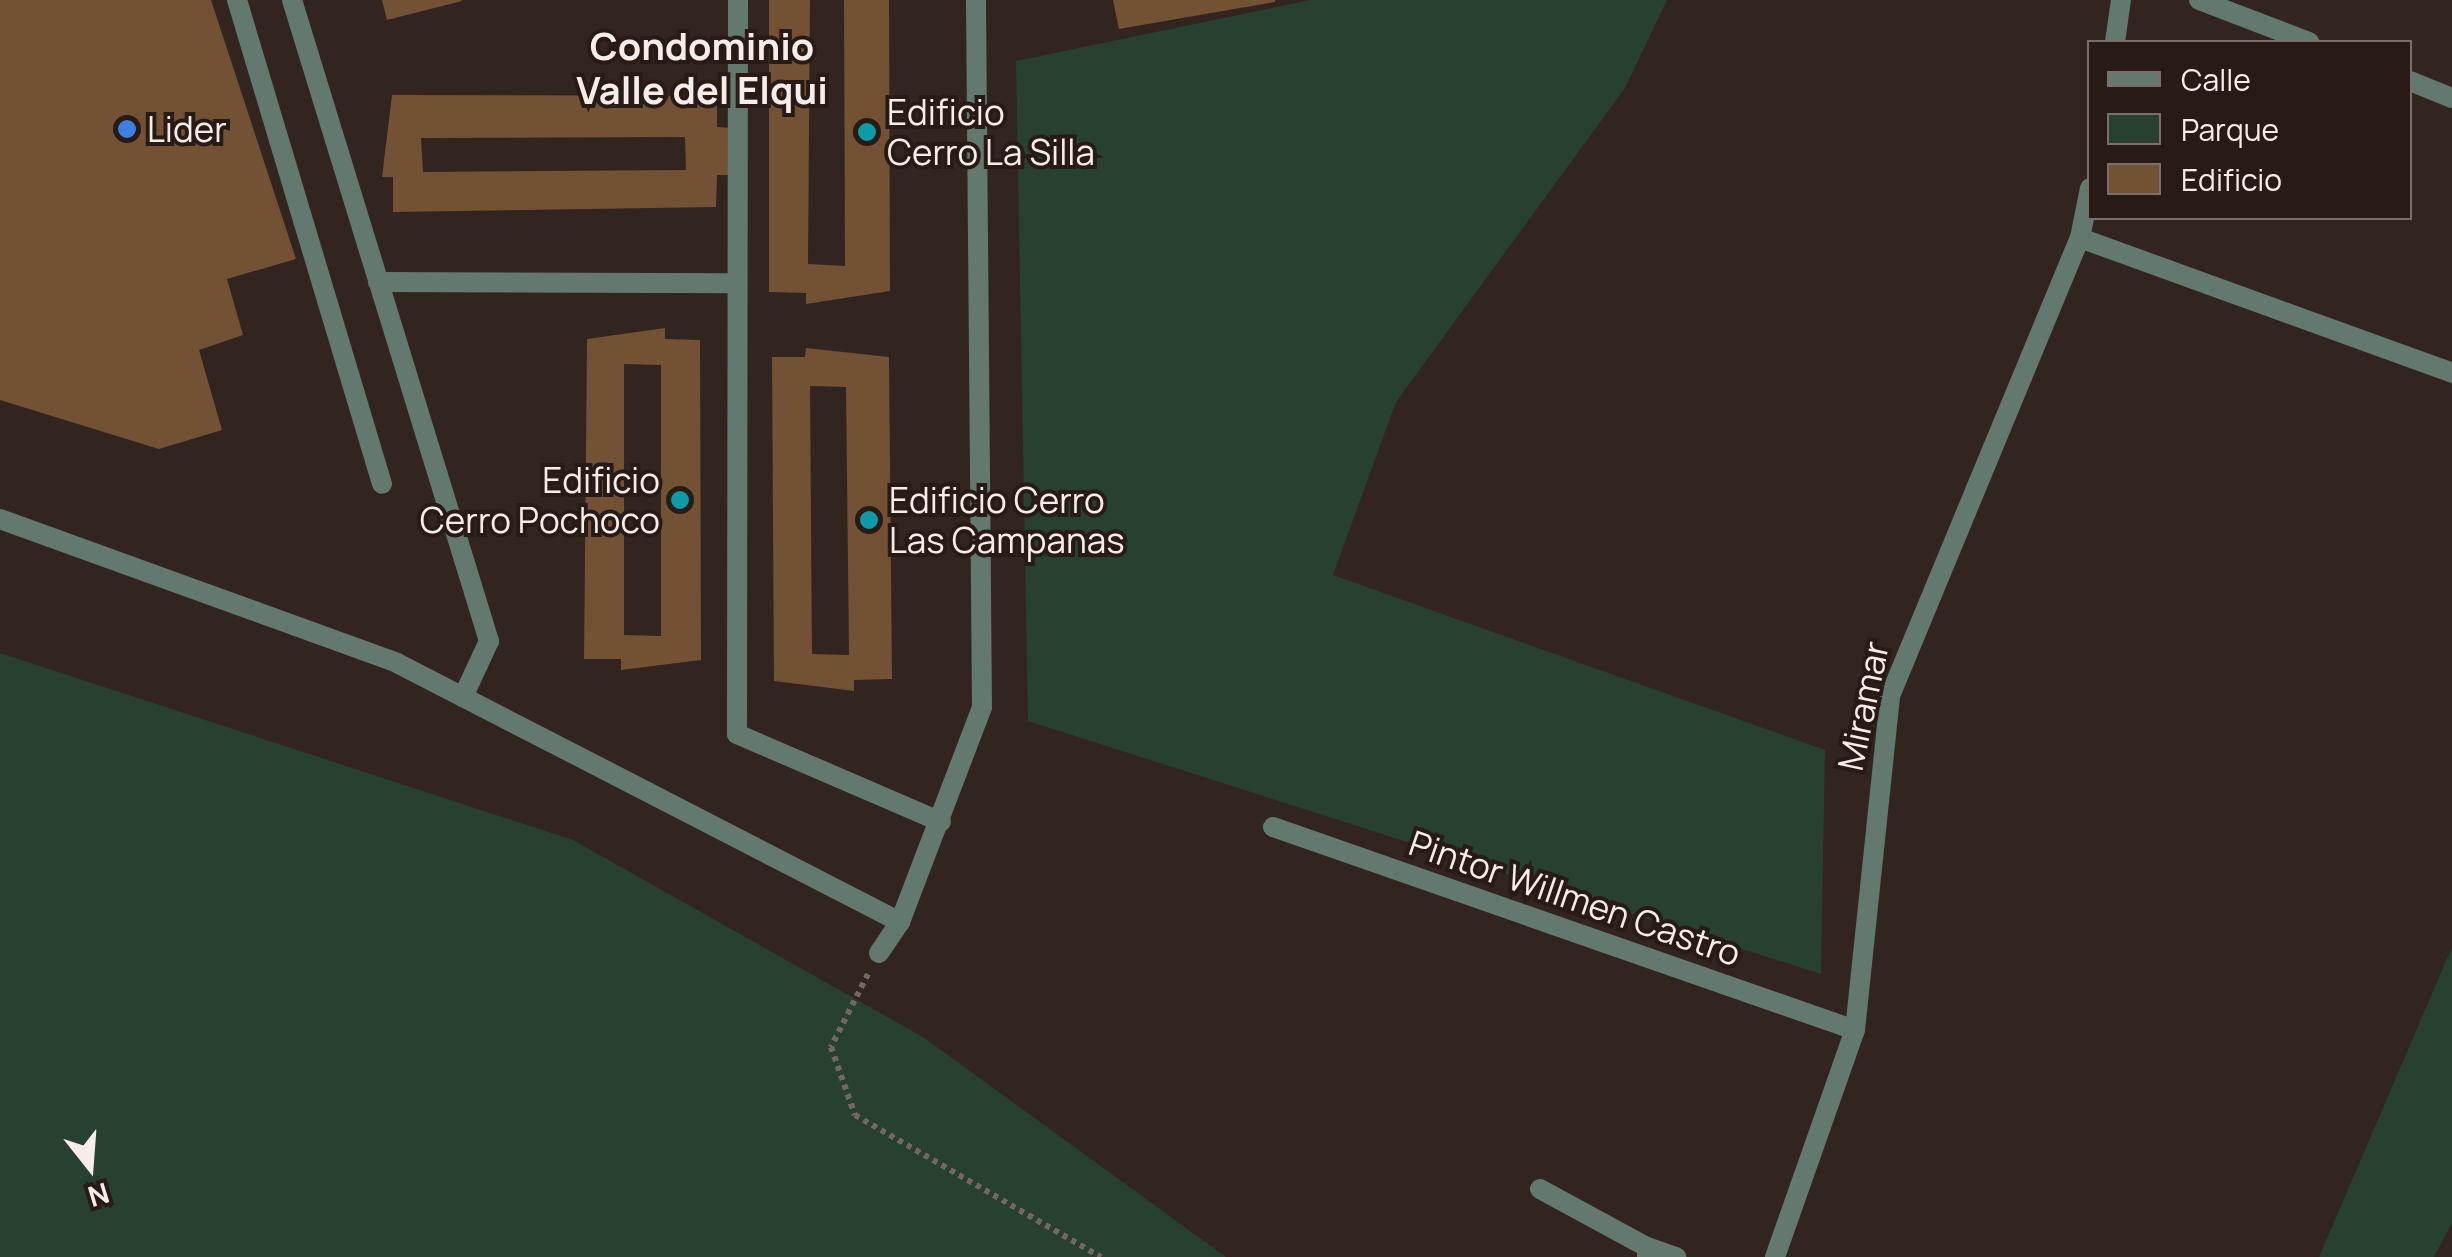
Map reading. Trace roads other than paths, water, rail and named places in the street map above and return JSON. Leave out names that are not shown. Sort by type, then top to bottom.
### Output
[{"type":"street","points":[[237,0],[382,484]]},
{"type":"street","points":[[292,0],[489,640],[464,696]]},
{"type":"street","points":[[738,0],[737,734],[940,822]]},
{"type":"street","points":[[879,953],[900,922],[982,708],[976,0]]},
{"type":"street","points":[[2115,40],[2122,0]]},
{"type":"street","points":[[2199,0],[2304,40]]},
{"type":"street","points":[[2412,82],[2452,98]]},
{"type":"street","name":"Miramar","points":[[1775,1257],[1855,1030],[1890,696],[2080,238],[2087,203]]},
{"type":"street","points":[[2080,238],[2452,373]]},
{"type":"street","points":[[378,282],[736,284]]},
{"type":"street","points":[[0,519],[398,663],[900,922]]},
{"type":"street","name":"Pintor Willmen Castro","points":[[1273,827],[1855,1030]]},
{"type":"street","points":[[1540,1189],[1647,1252],[1676,1257]]},
{"type":"place","name":"Lider","points":[[127,129]]},
{"type":"place","name":"Edificio Cerro La Silla","points":[[867,132]]},
{"type":"place","name":"Edificio Cerro Pochoco","points":[[680,500]]},
{"type":"place","name":"Edificio Cerro Las Campanas","points":[[869,520]]},
{"type":"district","name":"Condominio Valle del Elqui","points":[[702,68]]}]
